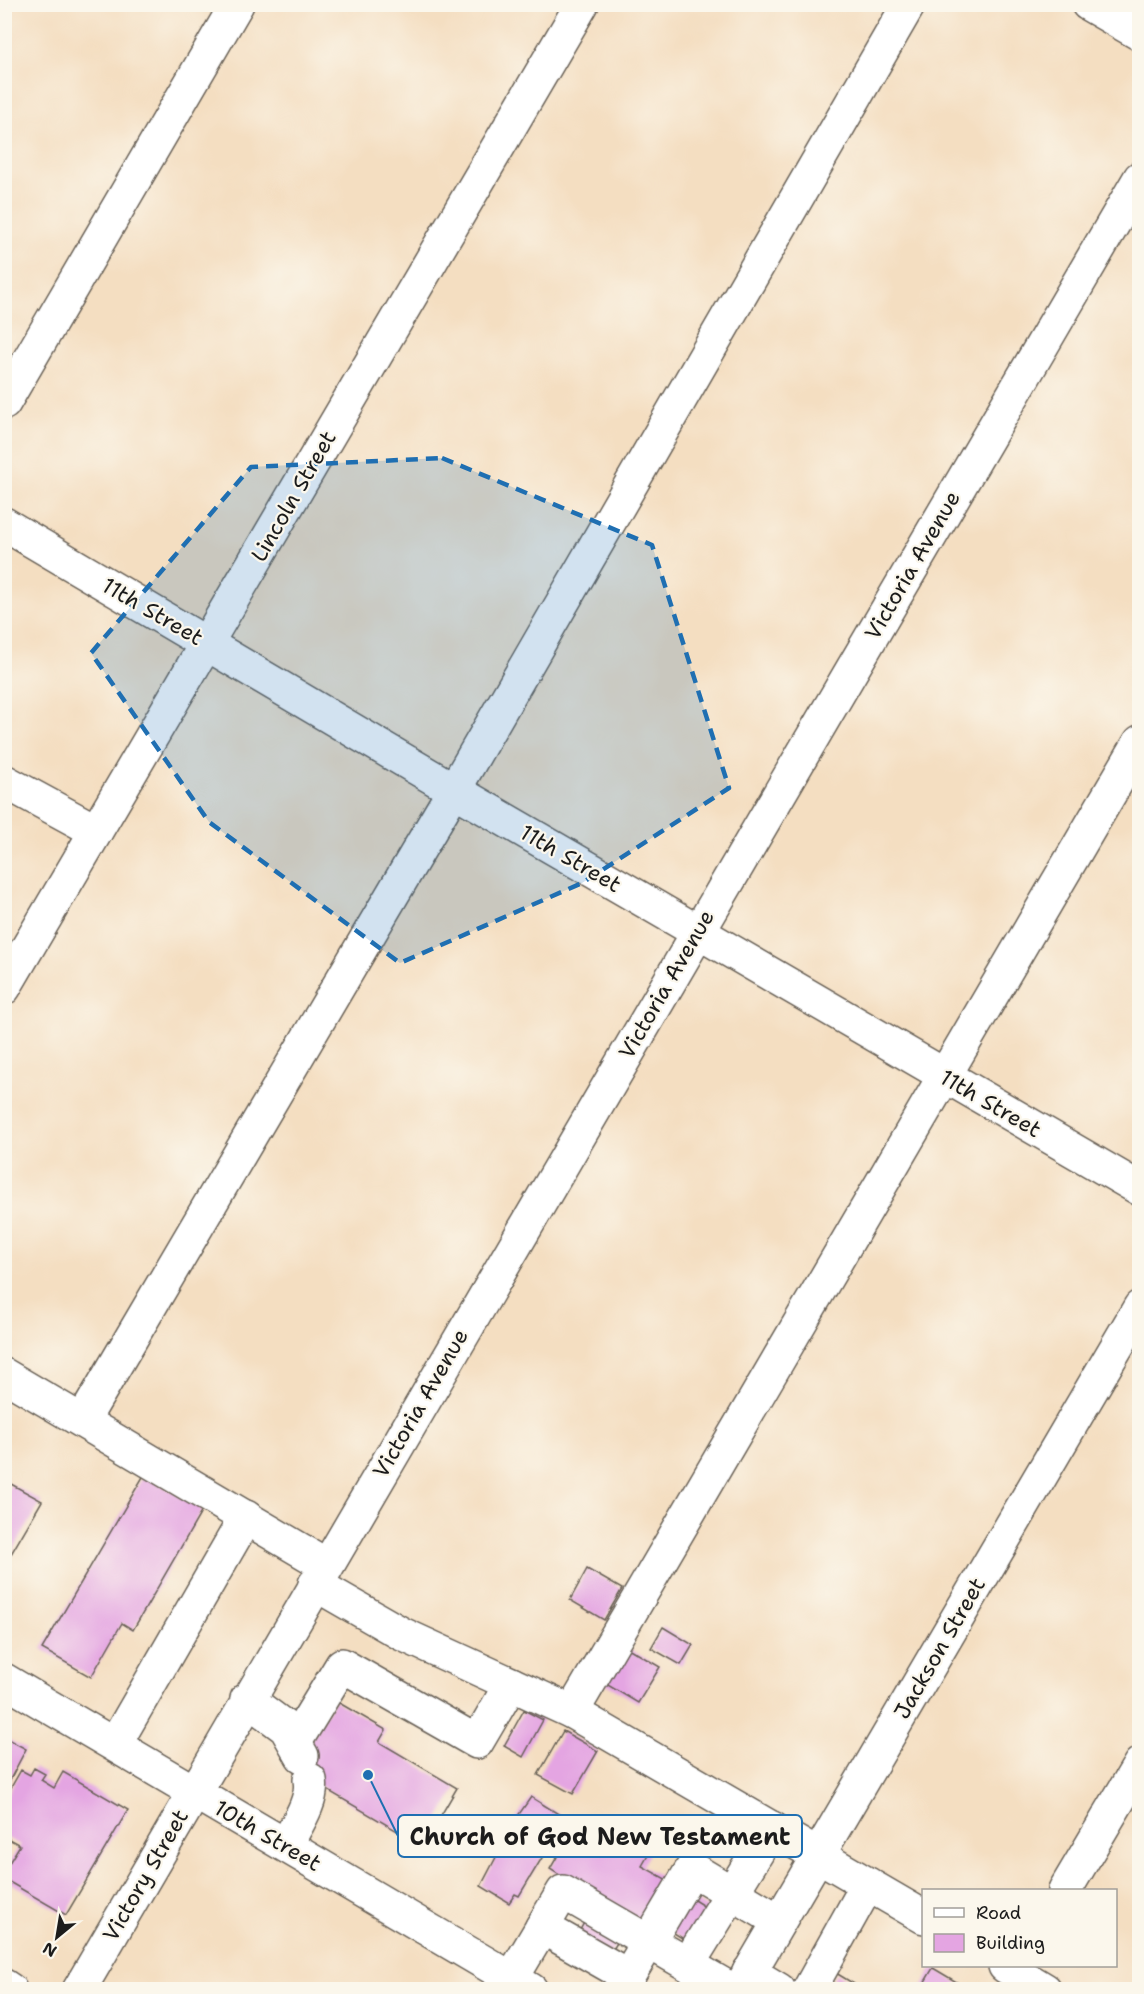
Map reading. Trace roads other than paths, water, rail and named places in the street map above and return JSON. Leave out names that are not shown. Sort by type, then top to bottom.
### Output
[{"type":"street","points":[[4,403],[237,4]]},
{"type":"street","name":"Lincoln Street","points":[[4,988],[582,4]]},
{"type":"street","points":[[83,1420],[454,790],[909,4]]},
{"type":"street","points":[[1088,4],[1140,34]]},
{"type":"street","name":"Victoria Avenue","points":[[193,1791],[1140,178]]},
{"type":"street","name":"11th Street","points":[[4,524],[696,932],[1140,1189]]},
{"type":"street","points":[[572,1712],[1140,742]]},
{"type":"street","points":[[4,781],[96,831]]},
{"type":"street","name":"Jackson Street","points":[[740,1984],[1140,1307]]},
{"type":"street","points":[[4,1375],[246,1517],[402,1634],[572,1712],[922,1916]]},
{"type":"street","points":[[115,1744],[246,1517]]},
{"type":"street","points":[[302,1759],[342,1665],[477,1742],[511,1684]]},
{"type":"street","name":"10th Street","points":[[4,1680],[521,1984]]},
{"type":"street","points":[[247,1699],[283,1725],[302,1759],[311,1787],[307,1802],[286,1845]]},
{"type":"street","points":[[1066,1889],[1140,1764]]},
{"type":"street","name":"Victory Street","points":[[79,1989],[193,1791]]},
{"type":"street","points":[[688,1964],[772,1828]]},
{"type":"street","points":[[542,1927],[624,1983],[692,1869],[779,1921]]},
{"type":"street","points":[[808,1989],[868,1884]]},
{"type":"street","points":[[521,1984],[542,1927],[563,1892],[688,1964],[740,1984],[778,1989]]},
{"type":"street","points":[[1014,1968],[1046,1989]]},
{"type":"street","points":[[4,1986],[10,1989]]},
{"type":"place","name":"Church of God New Testament","points":[[368,1775]]}]
